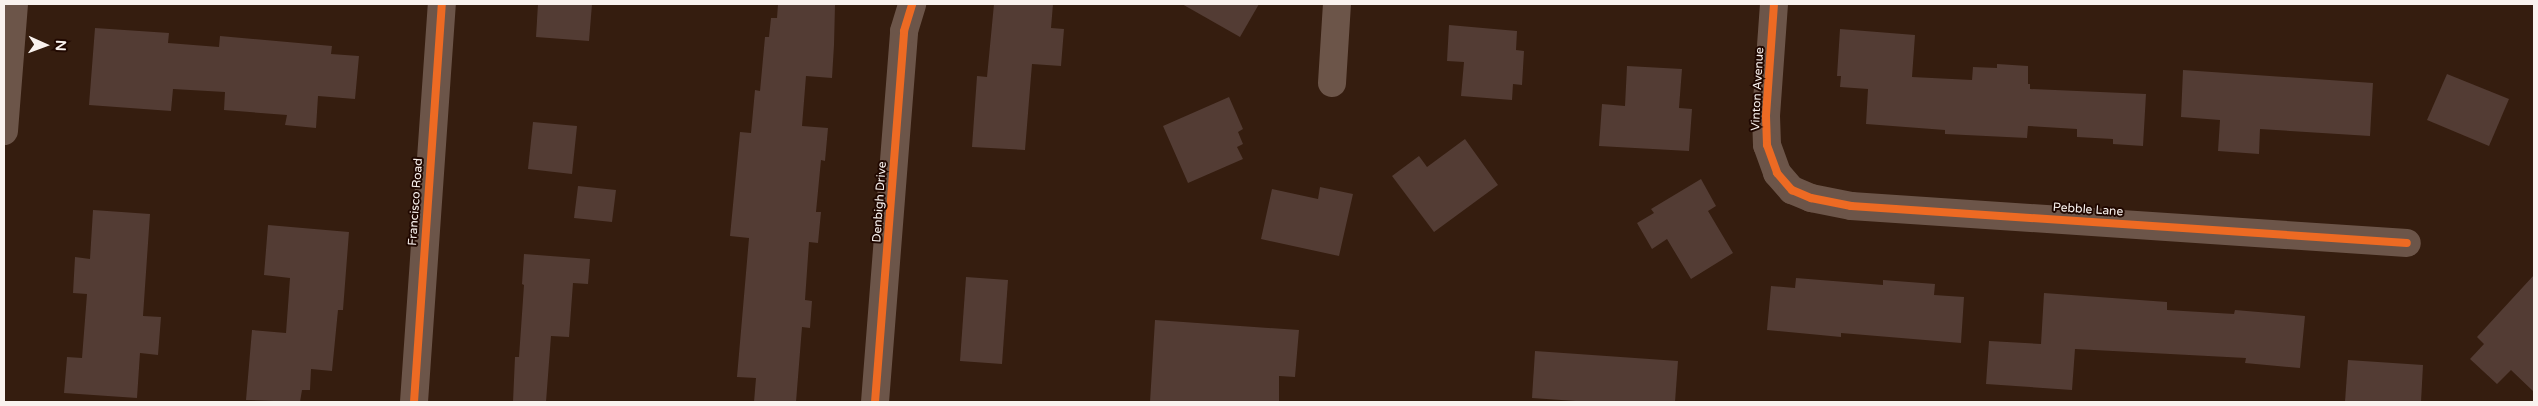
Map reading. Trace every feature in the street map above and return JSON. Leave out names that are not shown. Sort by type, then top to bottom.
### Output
[{"type":"street","points":[[4,131],[14,4]]},
{"type":"street","name":"Francisco Road","points":[[414,402],[442,4]]},
{"type":"street","name":"Denbigh Drive","points":[[875,402],[904,30],[912,4]]},
{"type":"street","points":[[1332,82],[1337,4]]},
{"type":"street","name":"Vinton Avenue","points":[[1774,4],[1766,116],[1767,145],[1777,173]]},
{"type":"street","name":"Pebble Lane","points":[[1777,173],[1792,190],[1851,206],[2407,243]]},
{"type":"building","points":[[538,4],[592,4],[589,41],[536,37]]},
{"type":"building","points":[[778,4],[835,5],[834,45],[832,78],[806,76],[802,126],[828,128],[825,161],[821,160],[816,212],[821,212],[818,243],[809,242],[805,300],[812,301],[810,328],[802,327],[796,402],[754,402],[756,378],[737,377],[749,238],[730,236],[740,132],[751,133],[755,90],[760,91],[765,37],[769,37],[771,18],[777,18]]},
{"type":"building","points":[[994,4],[1053,4],[1051,28],[1064,29],[1061,66],[1032,64],[1025,150],[972,147],[977,76],[987,77]]},
{"type":"building","points":[[1182,4],[1259,4],[1240,37]]},
{"type":"building","points":[[1449,25],[1517,31],[1516,50],[1524,51],[1522,85],[1513,84],[1512,100],[1461,96],[1464,62],[1447,61]]},
{"type":"building","points":[[95,28],[169,33],[168,43],[219,47],[220,36],[332,46],[331,54],[359,56],[355,99],[318,96],[316,128],[285,125],[287,115],[224,110],[225,92],[173,89],[171,111],[89,105]]},
{"type":"building","points":[[1840,29],[1915,35],[1912,77],[1972,80],[1973,67],[1997,68],[1997,64],[2028,66],[2028,84],[2030,84],[2030,89],[2146,94],[2143,146],[2113,144],[2113,139],[2077,137],[2077,129],[2028,126],[2027,138],[1945,134],[1945,130],[1866,124],[1868,89],[1840,87],[1841,76],[1837,76]]},
{"type":"building","points":[[1627,66],[1682,69],[1679,108],[1692,109],[1689,151],[1599,146],[1602,104],[1625,106]]},
{"type":"building","points":[[2183,70],[2373,83],[2370,136],[2260,129],[2259,154],[2218,151],[2220,120],[2181,117]]},
{"type":"building","points":[[2447,74],[2509,99],[2489,146],[2427,120]]},
{"type":"building","points":[[1229,97],[1243,129],[1238,132],[1243,144],[1237,147],[1243,159],[1188,183],[1163,126]]},
{"type":"building","points":[[533,122],[577,126],[572,174],[528,169]]},
{"type":"building","points":[[1465,139],[1498,185],[1434,232],[1392,176],[1419,156],[1427,167]]},
{"type":"building","points":[[1701,179],[1716,206],[1708,211],[1733,253],[1691,279],[1667,239],[1652,249],[1637,223],[1654,213],[1651,209]]},
{"type":"building","points":[[578,186],[616,190],[612,222],[574,218]]},
{"type":"building","points":[[1320,187],[1353,194],[1339,256],[1261,239],[1272,189],[1318,199]]},
{"type":"building","points":[[93,210],[150,214],[143,316],[161,317],[158,355],[140,353],[137,398],[64,393],[67,357],[82,358],[87,294],[73,293],[75,257],[90,259]]},
{"type":"building","points":[[268,225],[349,232],[343,310],[338,310],[332,371],[311,369],[310,390],[302,390],[300,402],[246,400],[252,330],[286,333],[290,278],[264,275]]},
{"type":"building","points":[[524,254],[590,259],[588,284],[573,283],[569,337],[551,336],[546,402],[513,402],[515,357],[519,357],[524,285],[522,284]]},
{"type":"building","points":[[2534,275],[2534,392],[2511,370],[2497,384],[2470,359],[2484,344],[2477,337]]},
{"type":"building","points":[[966,277],[1008,280],[1002,364],[960,361]]},
{"type":"building","points":[[1796,278],[1883,285],[1883,280],[1935,284],[1934,295],[1964,297],[1961,343],[1841,333],[1841,337],[1767,330],[1771,286],[1795,288]]},
{"type":"building","points":[[2044,293],[2167,302],[2167,310],[2234,314],[2235,310],[2305,316],[2300,368],[2245,363],[2246,358],[2075,349],[2072,390],[1986,384],[1989,341],[2041,344]]},
{"type":"building","points":[[1155,320],[1299,330],[1295,377],[1279,376],[1279,402],[1150,402]]},
{"type":"building","points":[[1535,351],[1678,361],[1675,402],[1590,402],[1532,398]]},
{"type":"building","points":[[2348,360],[2423,365],[2421,402],[2345,402]]},
{"type":"cycle path","points":[[414,402],[442,4]]},
{"type":"cycle path","points":[[875,402],[904,31],[912,4]]},
{"type":"cycle path","points":[[1774,4],[1766,116],[1767,145],[1777,173],[1792,190],[1811,198],[1851,206],[2407,243]]}]
